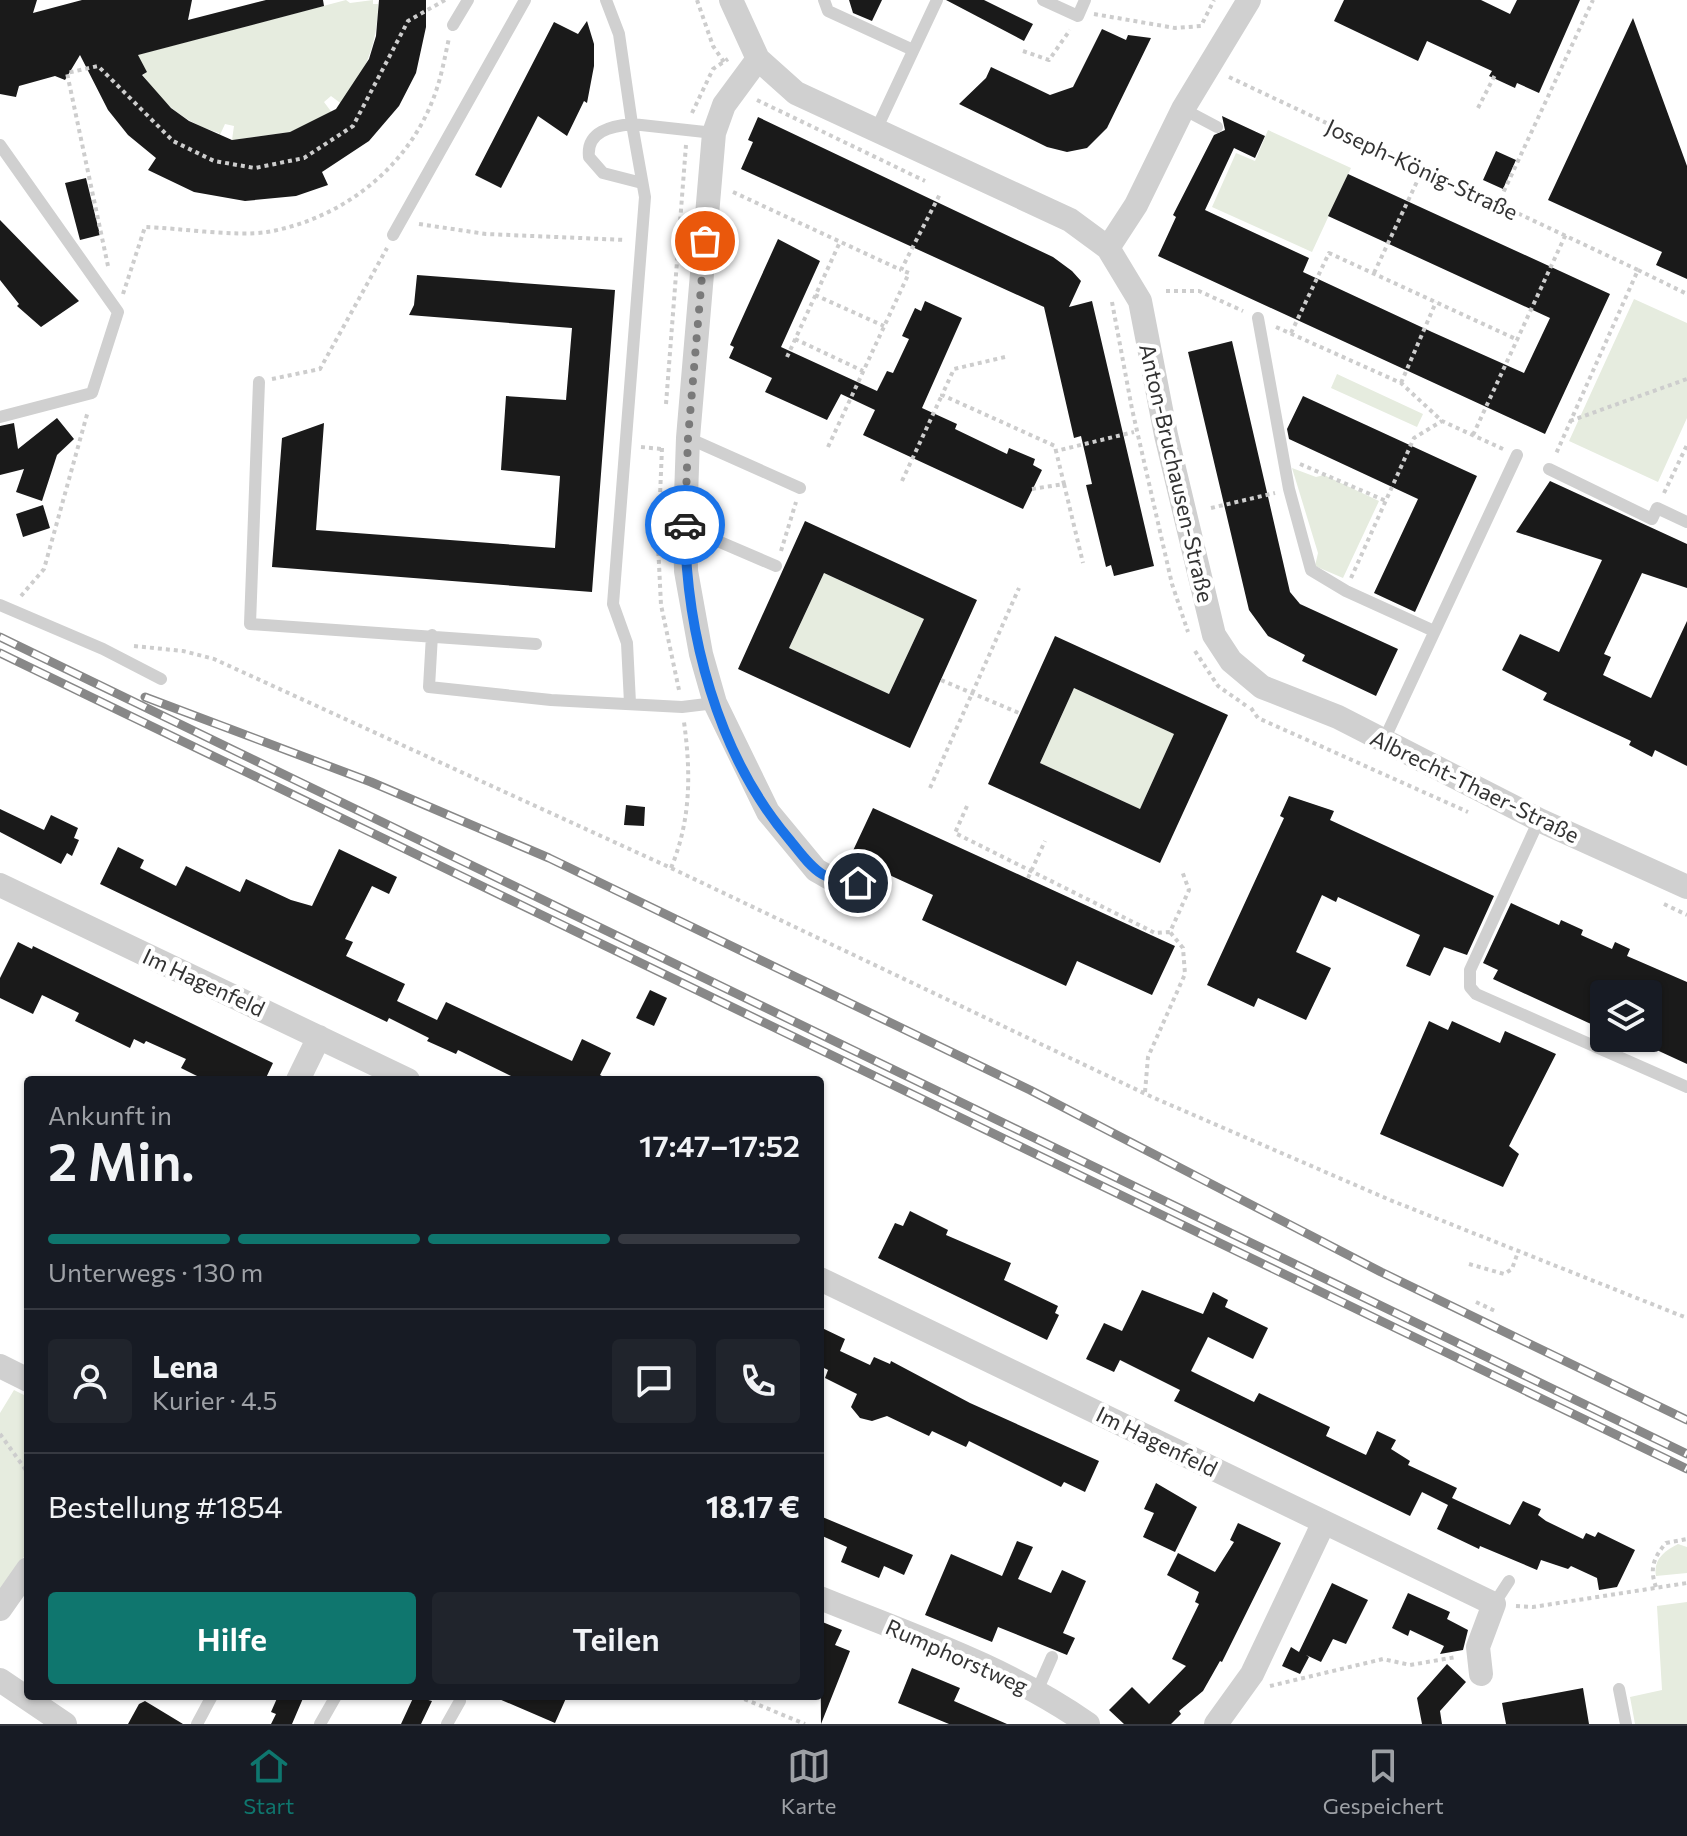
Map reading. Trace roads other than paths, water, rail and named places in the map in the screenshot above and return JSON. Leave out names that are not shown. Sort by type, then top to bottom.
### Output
[{"type":"street","name":"Anton-Bruchausen-Straße","points":[[731,0],[743,33],[758,59],[796,93],[1070,220],[1108,248],[1140,301],[1166,435],[1214,635],[1256,698]]},
{"type":"street","points":[[1108,248],[1136,205],[1208,65],[1249,0]]},
{"type":"street","points":[[758,59],[724,105],[714,133],[688,438],[685,527],[693,612],[715,703],[738,756],[782,831],[822,874],[869,887]]},
{"type":"street","name":"Albrecht-Thaer-Straße","points":[[1256,698],[1338,717],[1539,820],[1687,887]]},
{"type":"street","name":"Im Hagenfeld","points":[[0,885],[400,1076]]},
{"type":"street","points":[[300,1076],[319,1037]]},
{"type":"street","name":"Im Hagenfeld","points":[[824,1281],[1494,1604]]},
{"type":"street","points":[[1216,1724],[1241,1692],[1324,1522]]},
{"type":"street","points":[[0,1609],[24,1575]]},
{"type":"street","name":"Rumphorstweg","points":[[824,1600],[969,1658],[1037,1691],[1088,1724]]},
{"type":"street","points":[[1480,1663],[1494,1604]]},
{"type":"street","points":[[0,1680],[24,1696]]},
{"type":"street","points":[[30,1700],[65,1724]]},
{"type":"lane","points":[[453,25],[468,0]]},
{"type":"lane","points":[[393,235],[525,0]]},
{"type":"lane","points":[[606,0],[619,34],[645,197],[613,604],[627,643],[630,703]]},
{"type":"lane","points":[[824,0],[828,11],[913,50]]},
{"type":"lane","points":[[876,130],[937,0]]},
{"type":"lane","points":[[1043,0],[1078,16],[1085,0]]},
{"type":"lane","points":[[1183,109],[1217,127]]},
{"type":"lane","points":[[642,183],[603,173],[589,157],[590,142],[602,130],[632,124],[714,133]]},
{"type":"lane","points":[[0,145],[118,312],[92,393],[0,417]]},
{"type":"lane","points":[[1258,318],[1289,489],[1311,570],[1346,591],[1434,631]]},
{"type":"lane","points":[[259,382],[250,624],[536,644]]},
{"type":"lane","points":[[688,438],[800,488]]},
{"type":"lane","points":[[1384,740],[1517,455]]},
{"type":"lane","points":[[1549,469],[1652,519],[1657,508],[1687,522]]},
{"type":"lane","points":[[685,527],[776,566]]},
{"type":"lane","points":[[5,607],[103,649],[161,679]]},
{"type":"lane","points":[[432,635],[429,687],[551,700],[682,707],[715,703]]},
{"type":"lane","points":[[1539,820],[1470,970],[1470,987],[1476,994],[1687,1087]]},
{"type":"lane","points":[[1494,1604],[1509,1581]]},
{"type":"lane","points":[[1037,1691],[1052,1657]]},
{"type":"lane","points":[[1619,1689],[1626,1724]]},
{"type":"lane","points":[[197,1724],[210,1700]]},
{"type":"lane","points":[[320,1724],[334,1700]]},
{"type":"lane","points":[[447,1724],[460,1701]]},
{"type":"railway","points":[[0,637],[1687,1454]]},
{"type":"railway","points":[[0,653],[1687,1469]]},
{"type":"railway","points":[[145,697],[371,782],[549,858],[1030,1090],[1381,1272],[1687,1420]]}]
